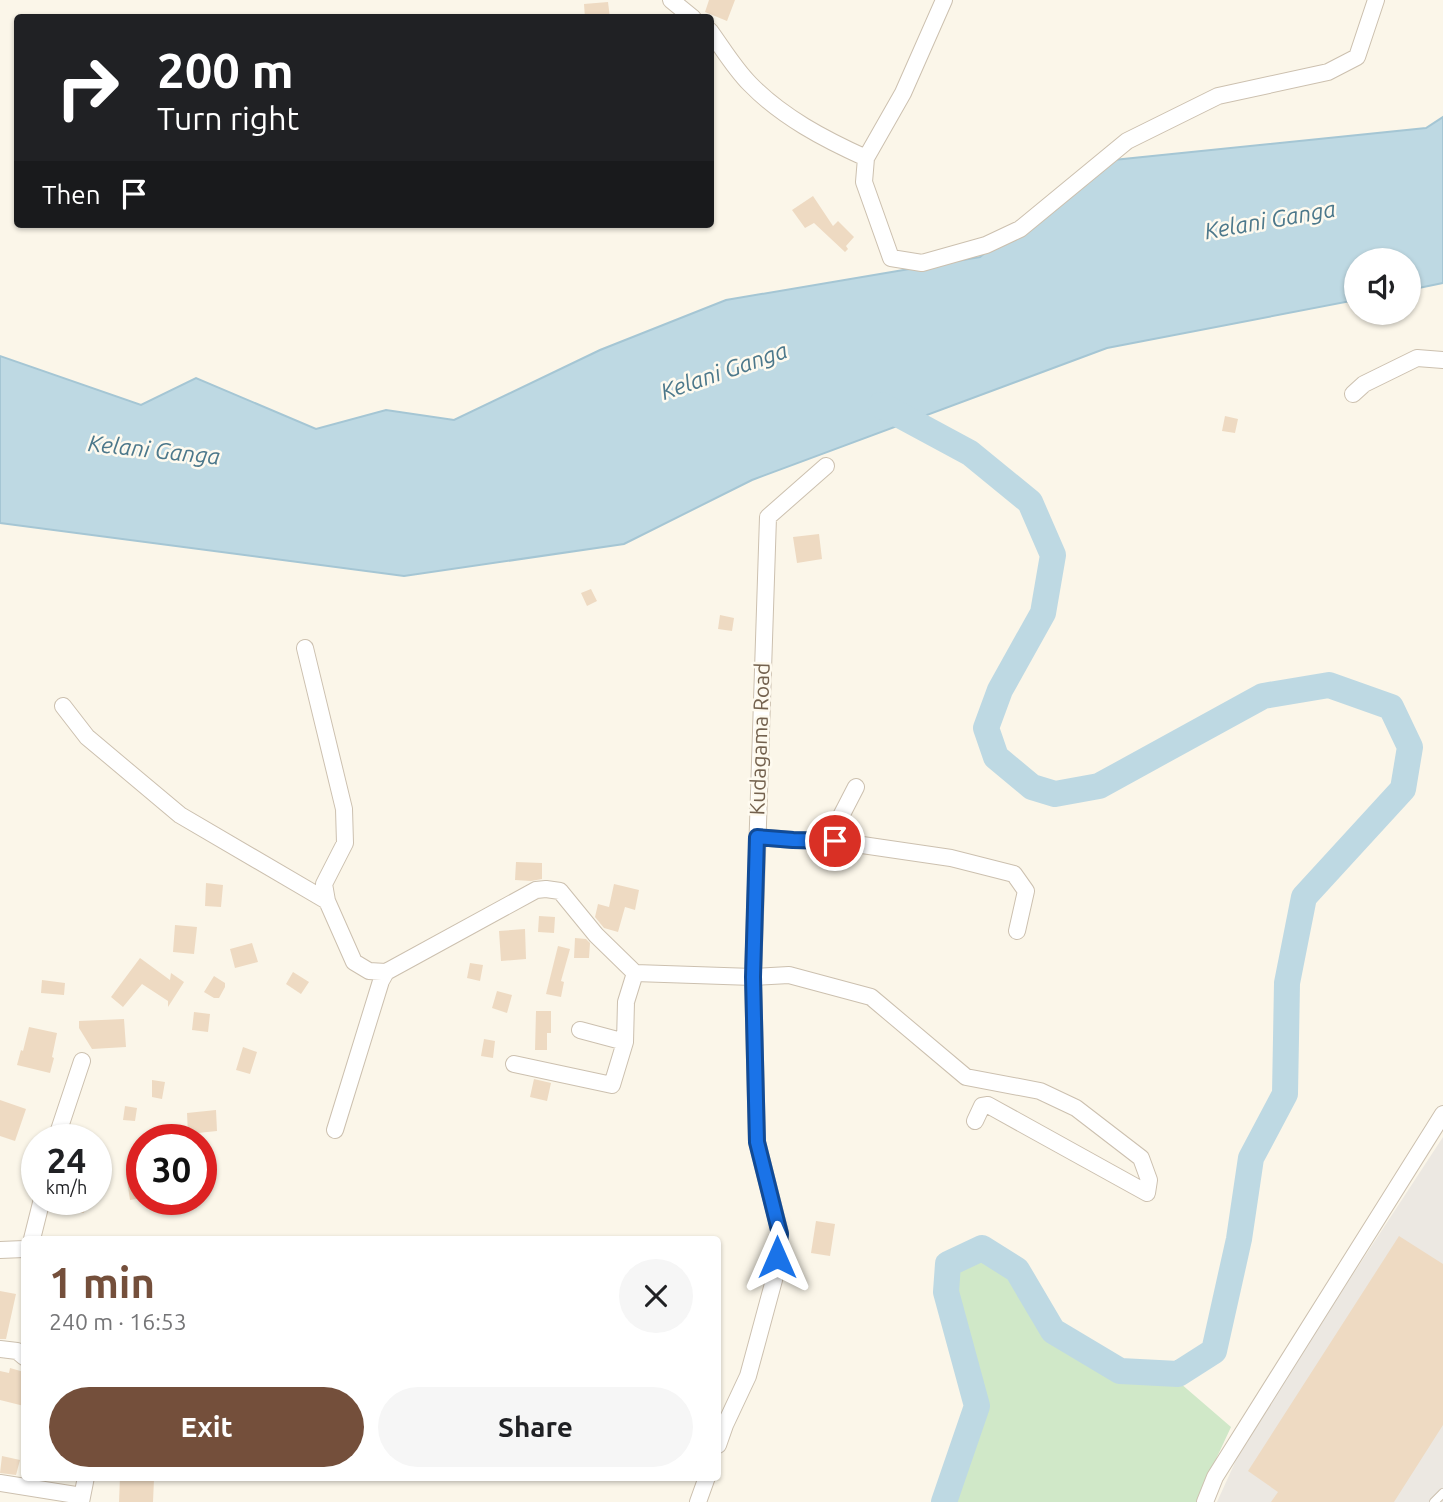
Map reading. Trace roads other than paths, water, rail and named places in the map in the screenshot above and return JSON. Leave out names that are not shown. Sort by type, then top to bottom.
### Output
[{"type":"street","points":[[671,0],[688,14]]},
{"type":"street","points":[[944,0],[903,93],[866,158],[864,181],[891,258],[922,263],[986,245],[1020,229],[1127,141],[1218,96],[1328,72],[1357,57],[1376,0]]},
{"type":"street","points":[[714,36],[748,83],[771,104],[826,140],[866,158]]},
{"type":"street","points":[[1353,394],[1364,384],[1418,358],[1443,360]]},
{"type":"street","name":"Kudagama Road","points":[[721,1424],[748,1376],[774,1280],[780,1234],[757,1142],[753,977],[768,517],[826,466]]},
{"type":"street","points":[[305,648],[344,809],[345,843],[324,884],[327,901],[354,962],[369,971],[386,972]]},
{"type":"street","points":[[63,706],[87,737],[180,815],[327,901]]},
{"type":"street","points":[[835,841],[840,818],[856,787]]},
{"type":"street","points":[[757,837],[835,841],[951,858],[1014,874],[1026,891],[1017,931]]},
{"type":"street","points":[[335,1130],[380,981],[386,972],[536,890],[546,889],[560,891],[596,935],[635,973],[753,977],[789,975],[871,997],[966,1077],[1040,1091],[1076,1108],[1141,1158],[1149,1180],[1147,1193],[988,1105],[982,1105],[975,1121]]},
{"type":"street","points":[[514,1064],[612,1085],[625,1042],[626,1002],[635,973]]},
{"type":"street","points":[[580,1030],[625,1042]]},
{"type":"street","points":[[61,1124],[82,1060]]},
{"type":"street","points":[[1205,1502],[1215,1477],[1443,1114]]},
{"type":"street","points":[[33,1236],[38,1215]]},
{"type":"street","points":[[0,1250],[21,1250]]},
{"type":"street","points":[[0,1349],[17,1351],[21,1354]]},
{"type":"street","points":[[0,1483],[82,1499],[85,1481]]},
{"type":"street","points":[[698,1502],[706,1481]]},
{"type":"lane","points":[[1434,1502],[1443,1493]]},
{"type":"water","name":"Kelani Ganga","points":[[1443,117],[1443,283],[1421,288],[1421,248],[1344,248],[1344,302],[1107,348],[752,480],[624,544],[404,576],[0,523],[0,356],[141,405],[196,378],[316,429],[386,410],[454,420],[600,350],[726,300],[980,257],[1094,162],[1426,128]]},
{"type":"waterway","points":[[881,405],[970,453],[1030,502],[1053,555],[1043,613],[1000,690],[986,728],[996,757],[1032,787],[1055,794],[1099,786],[1263,696],[1329,685],[1391,707],[1410,747],[1403,789],[1304,897],[1287,983],[1285,1094],[1251,1158],[1239,1239],[1214,1351],[1178,1374],[1120,1371],[1053,1331],[1017,1270],[982,1248],[948,1264],[946,1292],[977,1406],[944,1502]]}]
